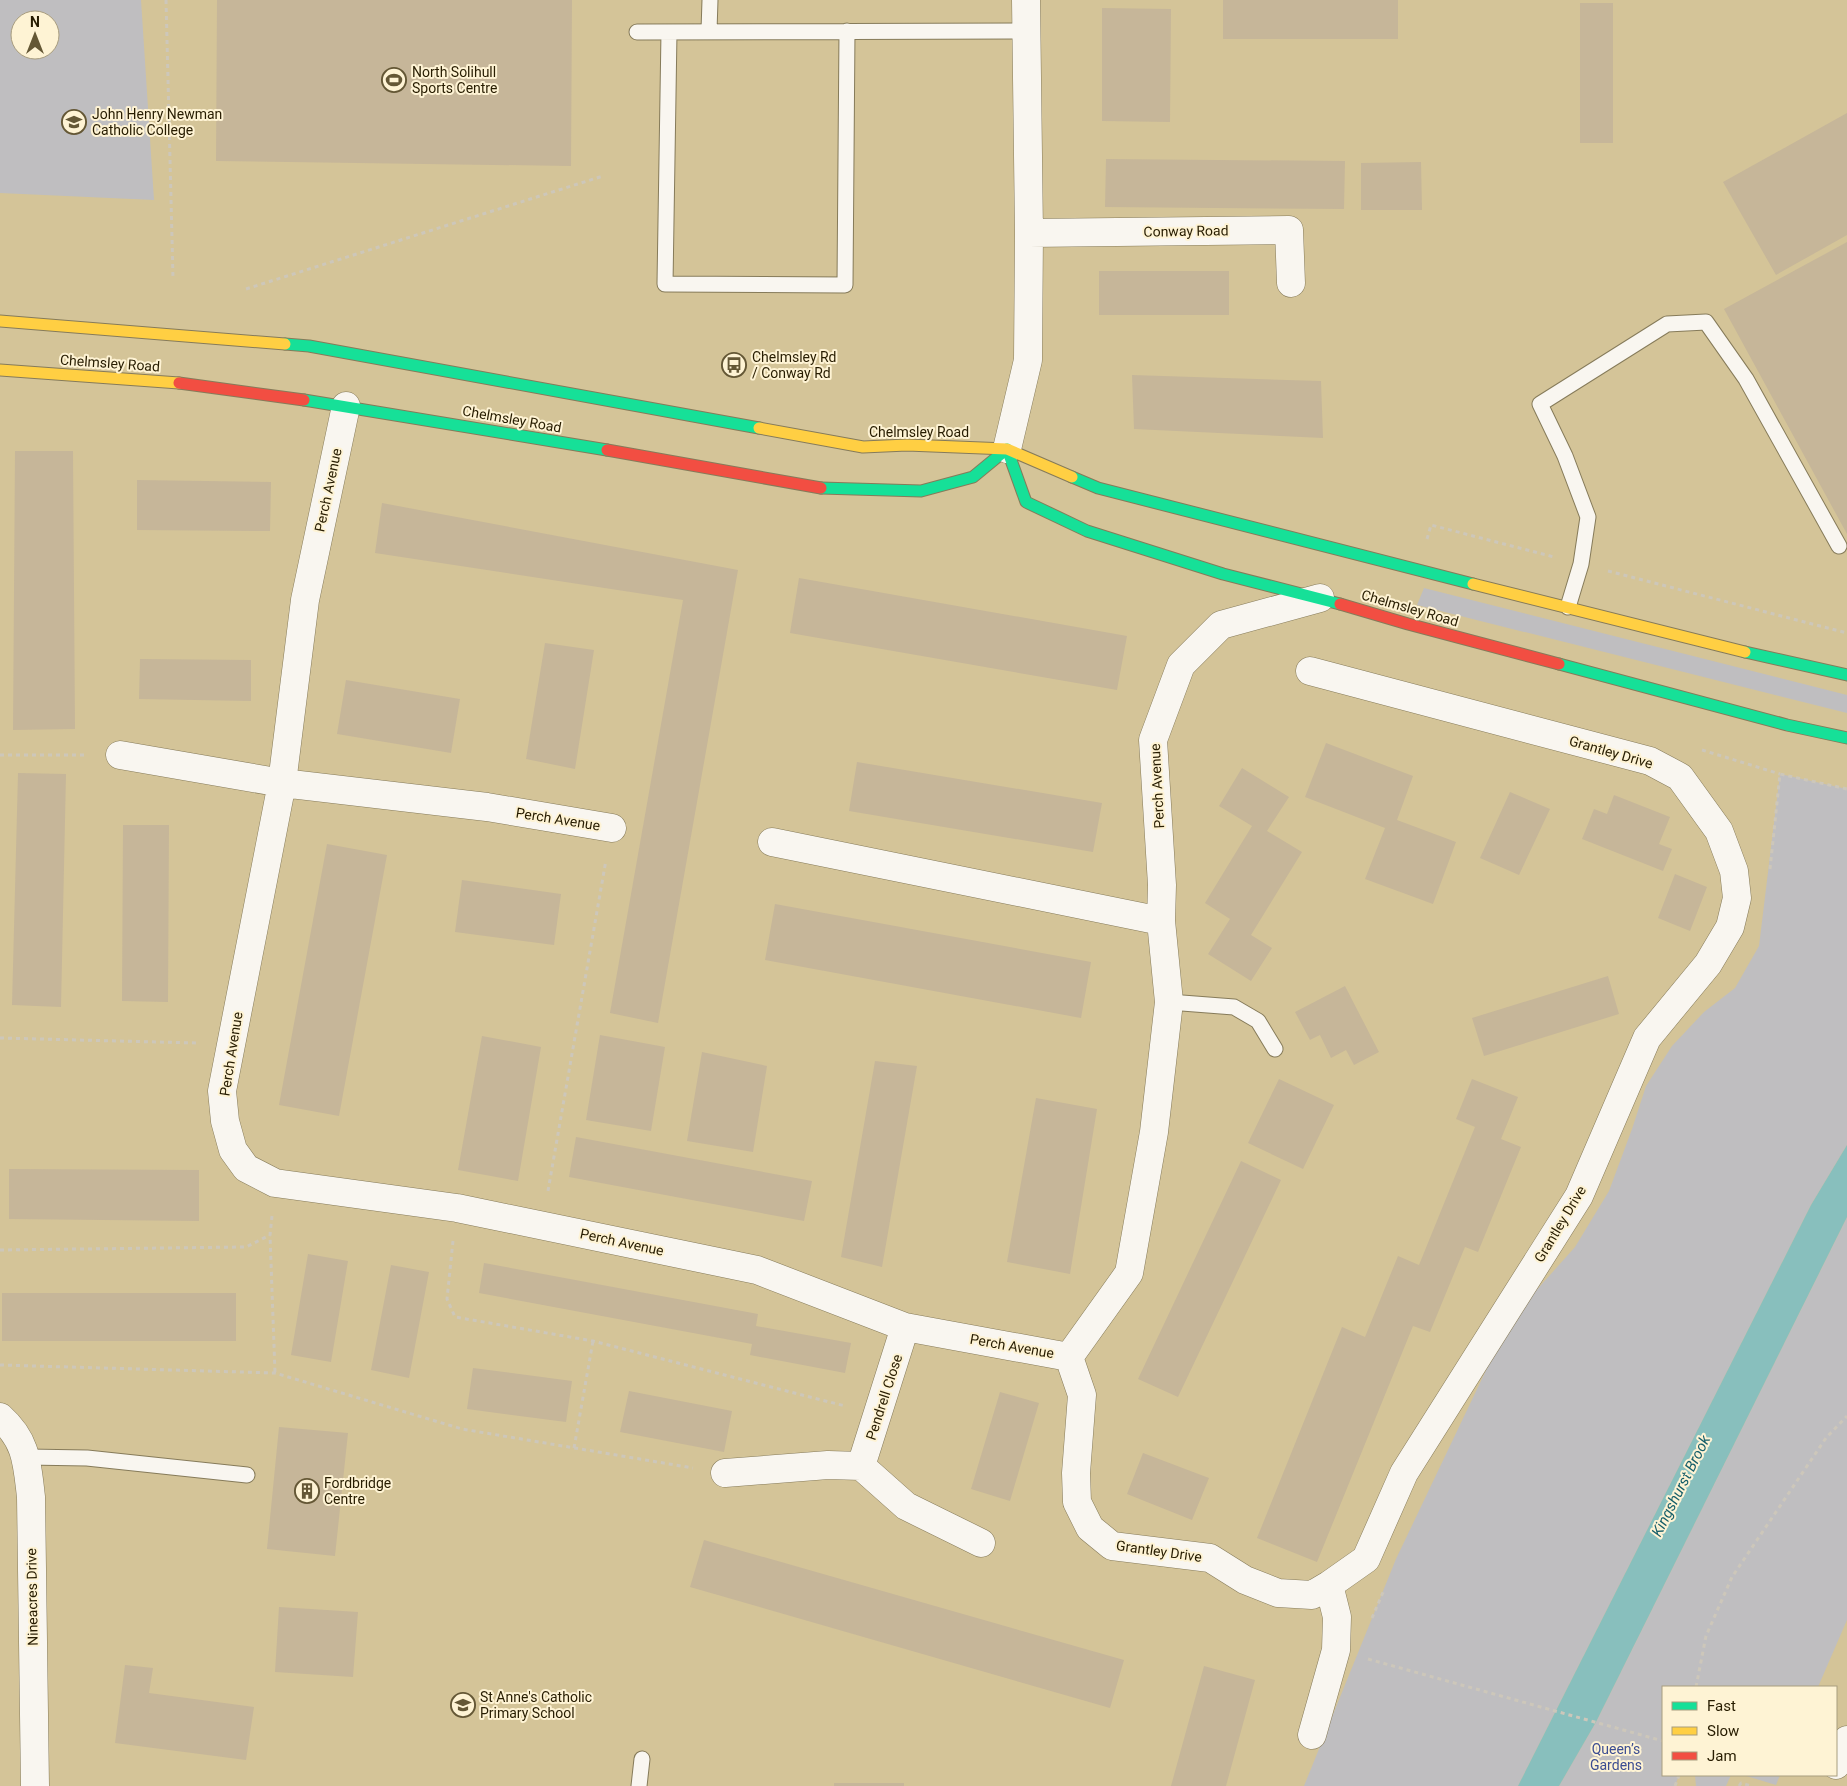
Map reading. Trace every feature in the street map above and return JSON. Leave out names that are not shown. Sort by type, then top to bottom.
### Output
[{"type":"street","points":[[1007,449],[1028,360],[1030,233],[1026,0]]},
{"type":"street","name":"Conway Road","points":[[1030,233],[1289,230],[1291,283]]},
{"type":"street","name":"Chelmsley Road","points":[[0,321],[309,346],[863,447],[907,445],[1007,449],[1098,488],[1341,549],[1419,571],[1749,653],[1847,675]]},
{"type":"street","name":"Chelmsley Road","points":[[0,370],[201,385],[346,406],[829,489],[921,491],[973,477],[1007,449]]},
{"type":"street","name":"Perch Avenue","points":[[346,406],[305,600],[282,783],[222,1091],[225,1121],[233,1150],[246,1168],[275,1183],[457,1208],[757,1270],[905,1327],[1069,1357],[1129,1273],[1154,1132],[1169,1002],[1161,921],[1162,885],[1153,740],[1181,664],[1221,625],[1320,598]]},
{"type":"street","name":"Chelmsley Road","points":[[1007,449],[1026,502],[1096,534],[1223,574],[1320,598],[1408,624],[1787,725],[1847,738]]},
{"type":"street","name":"Grantley Drive","points":[[1069,1357],[1082,1395],[1076,1474],[1077,1502],[1090,1528],[1112,1546],[1210,1558],[1245,1580],[1278,1593],[1312,1595],[1329,1585],[1366,1559],[1404,1474],[1579,1196],[1647,1038],[1708,964],[1730,927],[1737,898],[1734,871],[1719,831],[1680,777],[1650,761],[1310,671]]},
{"type":"street","name":"Perch Avenue","points":[[120,755],[282,783],[488,807],[612,828]]},
{"type":"street","points":[[772,842],[1161,921]]},
{"type":"street","name":"Pendrell Close","points":[[861,1466],[879,1415],[905,1327]]},
{"type":"street","name":"Nineacres Drive","points":[[0,1417],[12,1428],[26,1457],[31,1497],[35,1786]]},
{"type":"street","points":[[726,1473],[828,1465],[861,1466],[906,1506],[981,1543]]},
{"type":"street","points":[[1312,1735],[1336,1650],[1337,1617],[1329,1585]]},
{"type":"street","points":[[1837,1763],[1847,1740]]},
{"type":"lane","points":[[709,31],[710,0]]},
{"type":"lane","points":[[668,32],[665,284],[844,285],[847,31]]},
{"type":"lane","points":[[637,32],[1027,31]]},
{"type":"lane","points":[[1568,607],[1582,564],[1588,516],[1565,456],[1540,404],[1667,324],[1706,322],[1746,379],[1838,546]]},
{"type":"lane","points":[[1169,1002],[1234,1007],[1258,1021],[1275,1049]]},
{"type":"lane","points":[[26,1457],[87,1458],[247,1475]]},
{"type":"lane","points":[[639,1786],[642,1759]]},
{"type":"path","points":[[166,0],[173,278]]},
{"type":"path","points":[[246,289],[603,176]]},
{"type":"path","points":[[0,755],[120,755]]},
{"type":"path","name":"Perch Avenue","points":[[542,1225],[612,828]]},
{"type":"path","points":[[0,1038],[232,1044]]},
{"type":"path","points":[[275,1183],[270,1235],[275,1373]]},
{"type":"path","points":[[457,1208],[447,1299],[455,1317],[592,1341],[879,1415]]},
{"type":"path","points":[[0,1250],[246,1247],[270,1235]]},
{"type":"path","points":[[574,1448],[592,1341]]},
{"type":"path","points":[[0,1364],[275,1373],[462,1429],[726,1473]]},
{"type":"path","points":[[1696,1686],[1706,1636],[1732,1577],[1826,1438],[1847,1416]]},
{"type":"path","points":[[1336,1650],[1662,1741]]},
{"type":"path","points":[[1739,1786],[1741,1783],[1751,1786]]},
{"type":"green space","name":"John Henry Newman Catholic College","points":[[0,0],[141,0],[154,200],[0,193]]},
{"type":"green space","points":[[1424,588],[1847,695],[1847,713],[1417,605]]},
{"type":"green space","points":[[1780,774],[1847,789],[1847,1145],[1811,1205],[1518,1786],[1304,1786],[1396,1559],[1489,1364],[1533,1294],[1575,1247],[1609,1191],[1646,1086],[1672,1046],[1704,1012],[1735,988],[1759,946]]},
{"type":"green space","name":"Queen’s Gardens","points":[[1847,1217],[1847,1620],[1818,1686],[1662,1686],[1662,1776],[1679,1776],[1675,1786],[1559,1786],[1596,1722]]},
{"type":"green space","points":[[1695,1776],[1731,1776],[1726,1786],[1696,1786]]},
{"type":"green space","points":[[1746,1776],[1780,1776],[1776,1785]]},
{"type":"water","name":"Kingshurst Brook","points":[[1847,1145],[1847,1217],[1596,1722],[1559,1786],[1518,1786],[1811,1205]]},
{"type":"building","name":"North Solihull Sports Centre","points":[[217,0],[572,0],[571,166],[216,161]]},
{"type":"building","points":[[1223,0],[1398,0],[1398,39],[1223,39]]},
{"type":"building","points":[[1580,3],[1613,3],[1613,143],[1580,143]]},
{"type":"building","points":[[1102,8],[1171,9],[1170,122],[1102,121]]},
{"type":"building","points":[[1847,113],[1847,235],[1776,275],[1723,182]]},
{"type":"building","points":[[1106,159],[1345,161],[1344,209],[1105,207]]},
{"type":"building","points":[[1421,162],[1422,210],[1361,210],[1361,163]]},
{"type":"building","points":[[1847,242],[1847,534],[1724,309]]},
{"type":"building","points":[[1099,271],[1229,271],[1229,315],[1099,315]]},
{"type":"building","points":[[1132,375],[1321,381],[1323,438],[1134,429]]},
{"type":"building","points":[[15,451],[73,451],[75,729],[13,730]]},
{"type":"building","points":[[137,480],[271,482],[270,531],[137,530]]},
{"type":"building","points":[[382,503],[738,570],[658,1023],[610,1013],[683,600],[375,553]]},
{"type":"building","points":[[799,578],[1127,636],[1117,690],[790,633]]},
{"type":"building","points":[[545,643],[594,650],[575,769],[526,759]]},
{"type":"building","points":[[140,659],[251,660],[251,701],[139,699]]},
{"type":"building","points":[[346,680],[460,699],[451,753],[337,734]]},
{"type":"building","points":[[1326,743],[1413,776],[1397,820],[1456,842],[1433,904],[1365,879],[1385,828],[1305,797]]},
{"type":"building","points":[[857,762],[1102,803],[1093,852],[849,811]]},
{"type":"building","points":[[1242,768],[1289,797],[1267,831],[1302,852],[1251,935],[1272,948],[1251,981],[1208,954],[1230,919],[1205,903],[1252,826],[1219,806]]},
{"type":"building","points":[[18,773],[66,774],[61,1007],[12,1005]]},
{"type":"building","points":[[1510,792],[1550,809],[1519,875],[1480,858]]},
{"type":"building","points":[[1614,795],[1670,817],[1659,844],[1672,849],[1663,871],[1582,839],[1594,809],[1607,814]]},
{"type":"building","points":[[123,825],[169,825],[168,1002],[122,1001]]},
{"type":"building","points":[[327,844],[387,855],[339,1116],[279,1105]]},
{"type":"building","points":[[1675,874],[1707,887],[1690,931],[1658,918]]},
{"type":"building","points":[[462,880],[561,894],[554,945],[455,932]]},
{"type":"building","points":[[775,904],[1091,962],[1081,1018],[765,960]]},
{"type":"building","points":[[1608,976],[1619,1014],[1484,1056],[1472,1018]]},
{"type":"building","points":[[1345,986],[1379,1052],[1354,1065],[1346,1050],[1331,1058],[1320,1035],[1310,1040],[1295,1012]]},
{"type":"building","points":[[600,1035],[665,1047],[651,1131],[586,1120]]},
{"type":"building","points":[[482,1036],[541,1047],[518,1181],[458,1170]]},
{"type":"building","points":[[702,1052],[767,1066],[753,1152],[687,1141]]},
{"type":"building","points":[[875,1061],[917,1066],[882,1267],[841,1257]]},
{"type":"building","points":[[1279,1079],[1334,1105],[1303,1169],[1248,1143]]},
{"type":"building","points":[[1472,1079],[1518,1097],[1501,1139],[1521,1147],[1478,1252],[1465,1247],[1430,1332],[1413,1326],[1317,1562],[1257,1538],[1342,1327],[1365,1337],[1398,1256],[1419,1265],[1475,1127],[1456,1119]]},
{"type":"building","points":[[1036,1098],[1097,1109],[1070,1274],[1007,1262]]},
{"type":"building","points":[[576,1137],[812,1181],[804,1221],[569,1177]]},
{"type":"building","points":[[1241,1161],[1281,1180],[1178,1397],[1138,1379]]},
{"type":"building","points":[[9,1169],[199,1170],[199,1221],[9,1219]]},
{"type":"building","points":[[308,1254],[348,1261],[331,1362],[291,1355]]},
{"type":"building","points":[[484,1263],[758,1314],[756,1326],[851,1343],[845,1373],[750,1355],[752,1344],[479,1293]]},
{"type":"building","points":[[391,1265],[429,1272],[409,1378],[371,1370]]},
{"type":"building","points":[[2,1293],[236,1293],[236,1341],[2,1341]]},
{"type":"building","points":[[473,1368],[572,1381],[566,1422],[467,1409]]},
{"type":"building","points":[[629,1391],[732,1411],[724,1452],[620,1432]]},
{"type":"building","points":[[1000,1392],[1039,1403],[1010,1501],[971,1489]]},
{"type":"building","name":"Fordbridge Centre","points":[[279,1427],[348,1433],[335,1556],[267,1549]]},
{"type":"building","points":[[1143,1453],[1209,1478],[1192,1520],[1127,1494]]},
{"type":"building","points":[[704,1540],[1124,1660],[1110,1708],[690,1587]]},
{"type":"building","points":[[279,1607],[358,1612],[353,1677],[275,1672]]},
{"type":"building","points":[[125,1665],[153,1668],[149,1693],[254,1707],[246,1760],[115,1743]]},
{"type":"building","points":[[1204,1666],[1255,1680],[1226,1786],[1171,1786]]},
{"type":"building","points":[[834,1783],[904,1783],[904,1786],[834,1786]]},
{"type":"traffic: fast","points":[[285,344],[309,346],[759,428]]},
{"type":"traffic: fast","points":[[304,400],[607,450]]},
{"type":"traffic: fast","points":[[821,488],[921,491],[973,477],[1007,449],[1026,502],[1087,531],[1223,574],[1340,604]]},
{"type":"traffic: fast","points":[[1072,477],[1098,488],[1473,584]]},
{"type":"traffic: fast","points":[[1745,652],[1847,675]]},
{"type":"traffic: fast","points":[[1559,664],[1787,725],[1847,738]]},
{"type":"traffic: slow","points":[[0,321],[285,344]]},
{"type":"traffic: slow","points":[[0,370],[179,383]]},
{"type":"traffic: slow","points":[[759,428],[863,447],[907,445],[1007,449],[1072,477]]},
{"type":"traffic: slow","points":[[1473,584],[1745,652]]},
{"type":"traffic: jam","points":[[179,383],[304,400]]},
{"type":"traffic: jam","points":[[607,450],[821,488]]},
{"type":"traffic: jam","points":[[1340,604],[1559,664]]},
{"type":"place","name":"North Solihull Sports Centre","points":[[394,80]]},
{"type":"place","name":"John Henry Newman Catholic College","points":[[74,122]]},
{"type":"place","name":"Chelmsley Rd / Conway Rd","points":[[734,365]]},
{"type":"place","name":"Fordbridge Centre","points":[[307,1491]]},
{"type":"place","name":"St Anne's Catholic Primary School","points":[[463,1705]]}]
